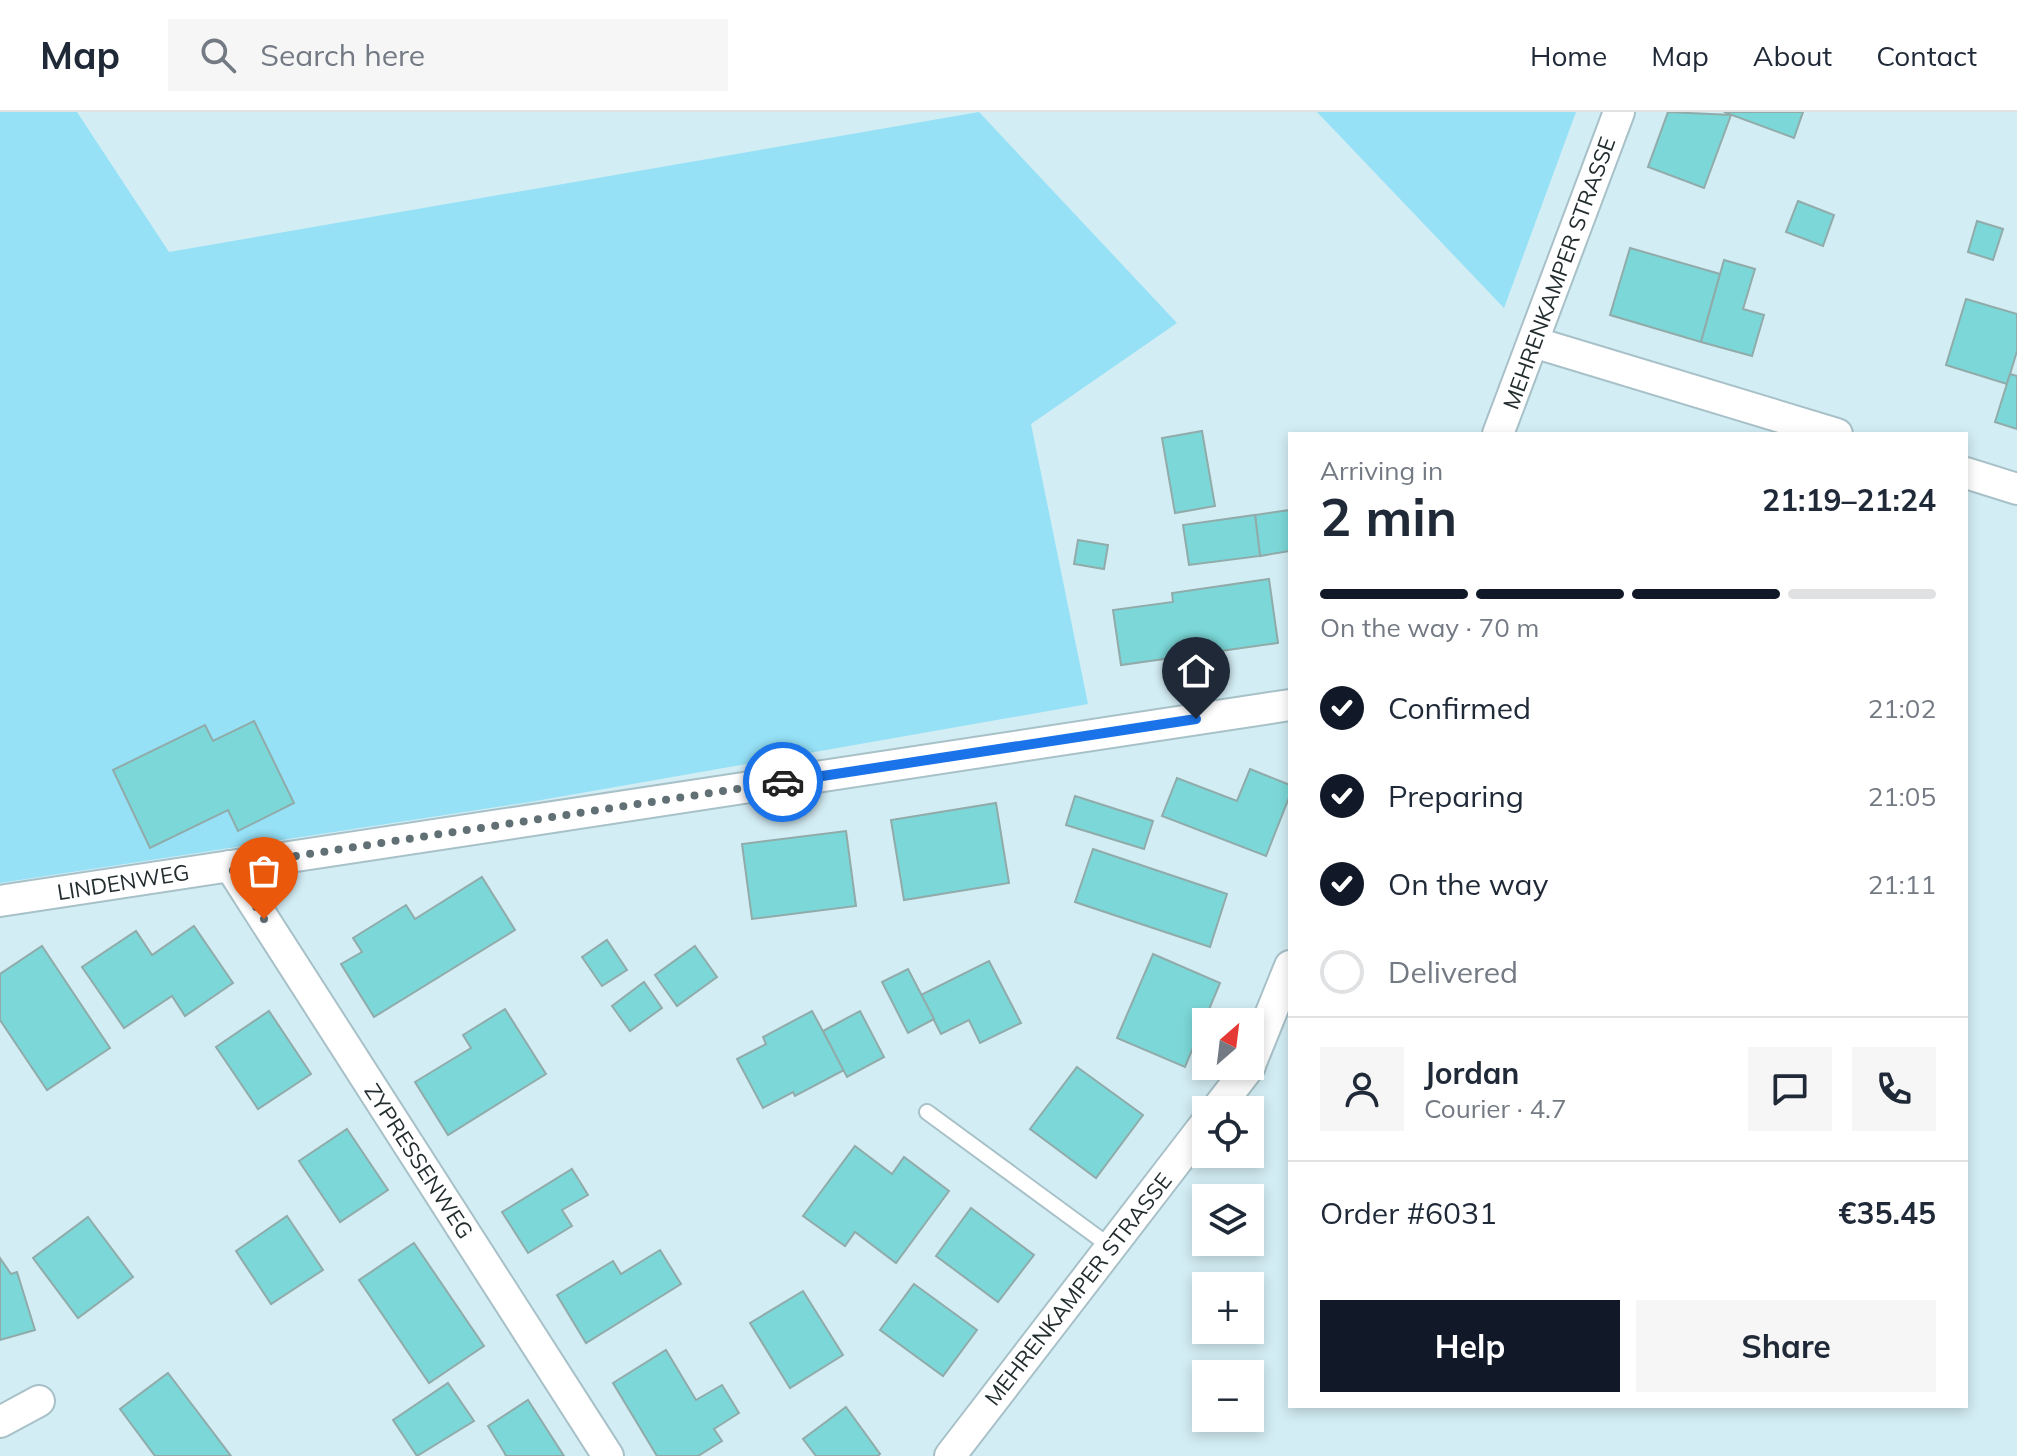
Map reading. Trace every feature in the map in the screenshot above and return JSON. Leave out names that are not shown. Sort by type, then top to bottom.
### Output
[{"type":"street","name":"MEHRENKAMPER STRASSE","points":[[1499,432],[1619,112]]},
{"type":"street","points":[[1533,342],[1830,432]]},
{"type":"street","points":[[1968,474],[2017,489]]},
{"type":"street","name":"LINDENWEG","points":[[0,901],[1288,705]]},
{"type":"street","name":"ZYPRESSENWEG","points":[[230,866],[608,1456]]},
{"type":"street","points":[[1264,1031],[1288,971]]},
{"type":"street","points":[[1227,1096],[1239,1080]]},
{"type":"street","name":"MEHRENKAMPER STRASSE","points":[[950,1456],[1192,1141]]},
{"type":"street","points":[[0,1422],[39,1401]]},
{"type":"lane","points":[[927,1112],[1111,1247]]},
{"type":"shaded area","points":[[0,112],[77,112],[169,252],[979,112],[1177,323],[1031,424],[1088,704],[530,802],[0,883]]},
{"type":"shaded area","points":[[1317,112],[1576,112],[1504,308]]},
{"type":"building","points":[[1668,112],[1731,115],[1704,188],[1648,167]]},
{"type":"building","points":[[1724,112],[1803,112],[1794,138]]},
{"type":"building","points":[[1798,201],[1834,215],[1823,246],[1786,232]]},
{"type":"building","points":[[1977,221],[2003,229],[1993,260],[1968,252]]},
{"type":"building","points":[[1630,248],[1720,274],[1701,342],[1610,315]]},
{"type":"building","points":[[1724,260],[1755,269],[1743,309],[1764,315],[1752,356],[1701,342]]},
{"type":"building","points":[[1966,299],[2017,314],[2017,351],[2007,384],[1946,365]]},
{"type":"building","points":[[2010,374],[2017,376],[2017,429],[1995,422]]},
{"type":"building","points":[[1202,431],[1215,506],[1175,513],[1162,438]]},
{"type":"building","points":[[1288,510],[1288,551],[1260,556],[1255,515]]},
{"type":"building","points":[[1255,515],[1260,556],[1189,565],[1183,525]]},
{"type":"building","points":[[1078,540],[1108,545],[1104,569],[1074,564]]},
{"type":"building","points":[[1269,579],[1278,643],[1121,665],[1113,610],[1173,602],[1172,593]]},
{"type":"building","points":[[254,721],[294,803],[238,831],[228,810],[150,848],[113,770],[205,725],[213,741]]},
{"type":"building","points":[[1250,769],[1288,784],[1288,800],[1266,856],[1162,816],[1177,778],[1237,801]]},
{"type":"building","points":[[1075,796],[1153,821],[1144,849],[1066,825]]},
{"type":"building","points":[[996,803],[1009,883],[904,900],[891,820]]},
{"type":"building","points":[[846,831],[856,906],[752,919],[742,844]]},
{"type":"building","points":[[1093,849],[1227,894],[1210,947],[1075,902]]},
{"type":"building","points":[[482,877],[515,930],[374,1017],[341,964],[362,952],[353,938],[406,905],[415,919]]},
{"type":"building","points":[[194,926],[233,983],[185,1016],[172,996],[124,1028],[82,967],[136,931],[152,955]]},
{"type":"building","points":[[607,940],[627,970],[602,986],[582,957]]},
{"type":"building","points":[[42,946],[110,1048],[47,1090],[0,1020],[0,974]]},
{"type":"building","points":[[695,946],[717,977],[677,1006],[655,975]]},
{"type":"building","points":[[1153,954],[1220,983],[1210,1008],[1192,1008],[1192,1050],[1185,1067],[1117,1038]]},
{"type":"building","points":[[989,961],[1021,1023],[980,1043],[969,1020],[941,1034],[921,995]]},
{"type":"building","points":[[908,969],[934,1019],[908,1033],[882,982]]},
{"type":"building","points":[[644,982],[662,1008],[630,1031],[612,1006]]},
{"type":"building","points":[[505,1009],[546,1074],[448,1135],[415,1082],[471,1048],[463,1035]]},
{"type":"building","points":[[269,1011],[311,1074],[258,1109],[216,1047]]},
{"type":"building","points":[[812,1011],[844,1070],[795,1096],[793,1092],[763,1108],[737,1059],[766,1044],[763,1037]]},
{"type":"building","points":[[860,1011],[884,1057],[847,1077],[823,1031]]},
{"type":"building","points":[[1077,1067],[1143,1115],[1096,1178],[1030,1129]]},
{"type":"building","points":[[347,1129],[388,1190],[340,1222],[299,1161]]},
{"type":"building","points":[[855,1146],[892,1174],[904,1157],[949,1191],[896,1263],[855,1232],[845,1246],[803,1216]]},
{"type":"building","points":[[572,1169],[588,1195],[562,1210],[572,1226],[528,1253],[502,1212]]},
{"type":"building","points":[[971,1208],[1034,1255],[998,1302],[936,1256]]},
{"type":"building","points":[[287,1216],[323,1270],[271,1304],[236,1251]]},
{"type":"building","points":[[88,1217],[133,1277],[78,1318],[33,1258]]},
{"type":"building","points":[[414,1243],[484,1346],[429,1383],[359,1280]]},
{"type":"building","points":[[660,1250],[681,1284],[586,1343],[557,1295],[613,1261],[621,1274]]},
{"type":"building","points":[[0,1258],[11,1274],[17,1272],[35,1330],[0,1340]]},
{"type":"building","points":[[914,1284],[977,1330],[943,1376],[880,1330]]},
{"type":"building","points":[[803,1291],[843,1355],[790,1388],[750,1323]]},
{"type":"building","points":[[666,1350],[696,1400],[722,1385],[739,1413],[714,1429],[722,1441],[698,1456],[657,1456],[613,1383]]},
{"type":"building","points":[[168,1373],[231,1456],[155,1456],[120,1409]]},
{"type":"building","points":[[448,1383],[474,1421],[417,1456],[393,1420]]},
{"type":"building","points":[[528,1400],[564,1456],[506,1456],[488,1426]]},
{"type":"building","points":[[846,1407],[880,1454],[878,1456],[816,1456],[803,1439]]},
{"type":"way so far","points":[[264,919],[230,866],[783,782]]},
{"type":"route","points":[[783,782],[1196,719]]}]
